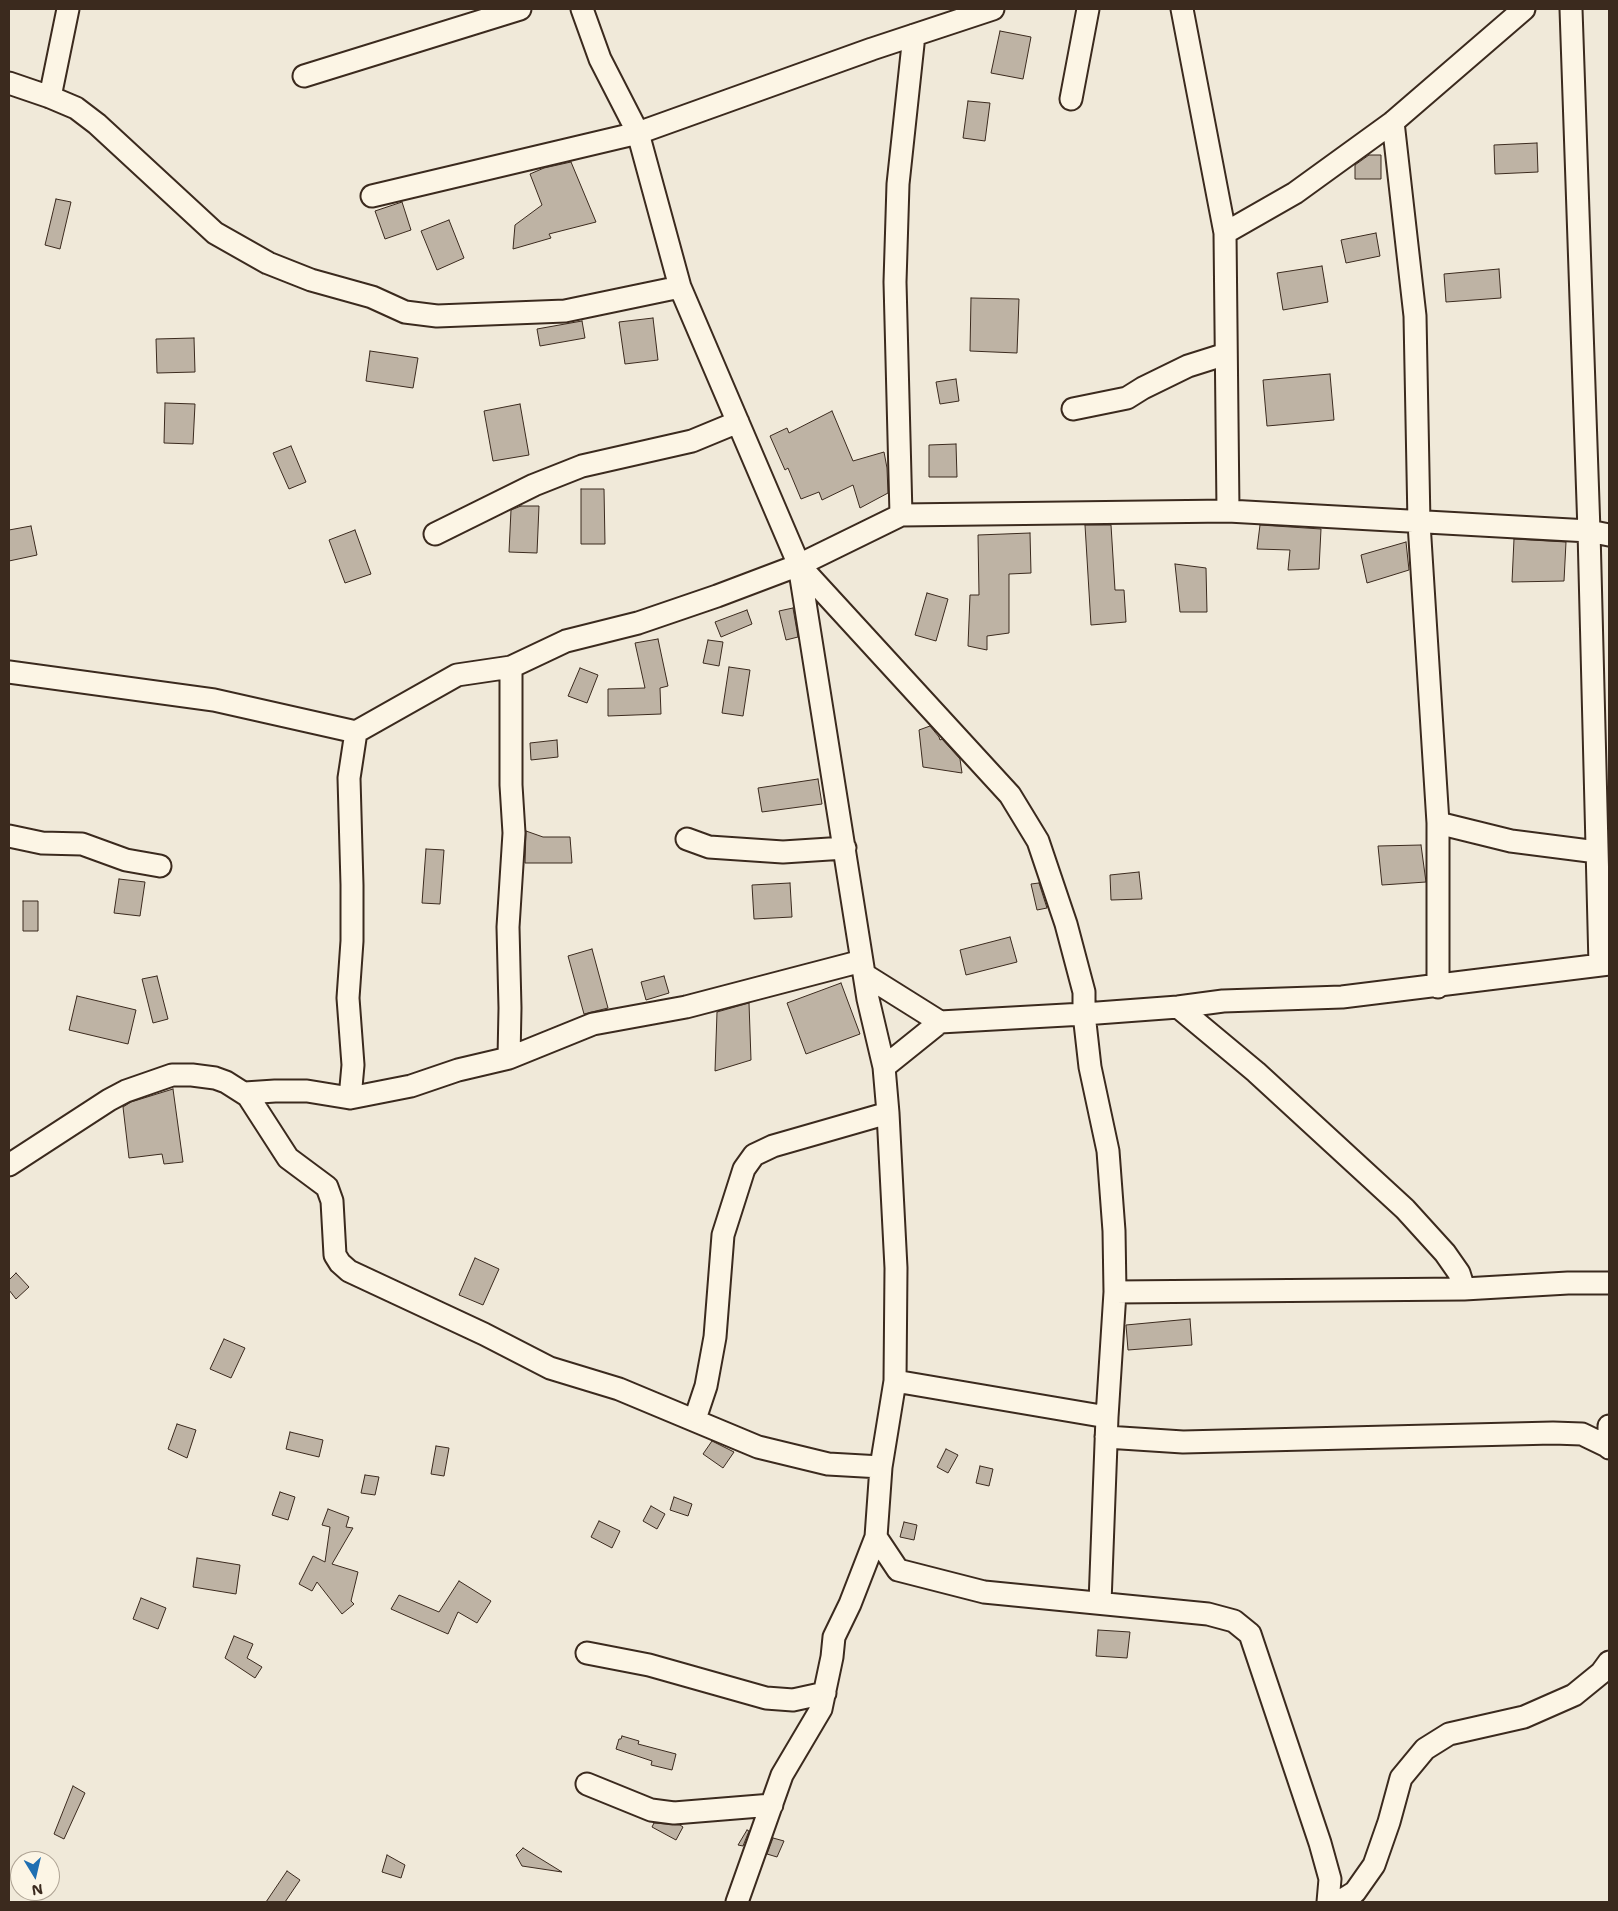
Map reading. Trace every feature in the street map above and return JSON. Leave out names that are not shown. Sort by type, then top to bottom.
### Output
[{"type":"street","points":[[50,97],[68,9]]},
{"type":"street","points":[[304,76],[520,9]]},
{"type":"street","points":[[582,9],[600,59],[638,133],[680,287],[799,564],[864,968],[884,1067],[888,1112],[896,1268],[895,1381],[882,1467],[876,1537],[850,1604],[834,1637],[825,1694],[820,1709],[782,1776],[737,1902]]},
{"type":"street","points":[[372,196],[638,133],[914,35],[994,9]]},
{"type":"street","points":[[1071,99],[1088,9]]},
{"type":"street","points":[[1182,9],[1225,233],[1228,511]]},
{"type":"street","points":[[1225,233],[1295,193],[1393,122],[1524,9]]},
{"type":"street","points":[[884,1067],[940,1022],[1084,1014],[1178,1007],[1223,1001],[1342,997],[1438,987],[1605,964],[1597,852],[1599,533],[1571,9]]},
{"type":"street","points":[[901,515],[896,282],[898,184],[914,35]]},
{"type":"street","points":[[9,82],[76,108],[98,124],[215,233],[268,263],[311,280],[372,297],[405,312],[437,316],[565,311],[680,287]]},
{"type":"street","points":[[1393,122],[1415,316],[1419,522],[1438,823],[1438,987]]},
{"type":"street","points":[[1073,409],[1127,398],[1188,366],[1226,354]]},
{"type":"street","points":[[435,534],[534,485],[582,466],[692,441],[738,422]]},
{"type":"street","points":[[9,672],[214,700],[356,732],[457,675],[511,667],[566,641],[638,623],[717,596],[799,564],[901,515],[1228,511],[1599,533]]},
{"type":"street","points":[[799,564],[1010,795],[1038,841],[1069,934],[1084,992],[1084,1014],[1090,1066],[1108,1151],[1114,1231],[1115,1292],[1106,1427],[1100,1603]]},
{"type":"street","points":[[509,1058],[508,927],[514,833],[510,731],[511,667]]},
{"type":"street","points":[[350,1098],[353,1065],[348,998],[352,941],[349,778],[356,732]]},
{"type":"street","points":[[1438,823],[1510,841],[1597,852]]},
{"type":"street","points":[[9,836],[42,842],[82,844],[126,860],[160,866]]},
{"type":"street","points":[[688,839],[710,847],[783,852],[845,848]]},
{"type":"street","points":[[245,1093],[307,1091],[350,1098],[411,1086],[458,1070],[509,1058],[593,1024],[686,1007],[864,968],[940,1022]]},
{"type":"street","points":[[1178,1007],[1256,1072],[1405,1209],[1445,1253],[1458,1273],[1464,1289]]},
{"type":"street","points":[[9,1165],[116,1096],[164,1077],[184,1074],[209,1077],[226,1082],[251,1098],[288,1158],[296,1166],[325,1184],[329,1189],[332,1201],[335,1254],[340,1263],[349,1270],[484,1334],[550,1368],[619,1389],[695,1419],[758,1447],[828,1464],[882,1467]]},
{"type":"street","points":[[695,1419],[706,1386],[715,1337],[723,1235],[744,1169],[754,1156],[773,1146],[888,1112]]},
{"type":"street","points":[[1115,1292],[1464,1289],[1568,1283],[1609,1283]]},
{"type":"street","points":[[895,1381],[1182,1442],[1553,1433],[1582,1434],[1609,1448],[1609,1426]]},
{"type":"street","points":[[876,1537],[898,1570]]},
{"type":"street","points":[[862,1572],[898,1570],[984,1592],[1208,1614],[1234,1620],[1250,1634],[1320,1843],[1330,1879],[1328,1902]]},
{"type":"street","points":[[587,1653],[649,1665],[766,1698],[793,1700],[825,1694]]},
{"type":"street","points":[[1339,1902],[1355,1892],[1374,1865],[1389,1822],[1401,1778],[1425,1749],[1449,1734],[1524,1717],[1574,1695],[1602,1673],[1609,1662]]},
{"type":"street","points":[[587,1784],[651,1810],[674,1813],[772,1805]]},
{"type":"building","points":[[1000,31],[1031,37],[1023,79],[991,73]]},
{"type":"building","points":[[968,101],[990,103],[985,141],[963,138]]},
{"type":"building","points":[[1537,143],[1538,172],[1495,174],[1494,145]]},
{"type":"building","points":[[1369,155],[1381,155],[1381,179],[1355,179],[1355,165]]},
{"type":"building","points":[[571,162],[596,222],[549,234],[551,238],[513,249],[515,225],[542,205],[530,174],[544,168]]},
{"type":"building","points":[[56,199],[71,202],[60,249],[45,245]]},
{"type":"building","points":[[402,202],[411,230],[385,239],[375,211]]},
{"type":"building","points":[[449,220],[464,258],[437,270],[421,231]]},
{"type":"building","points":[[1376,233],[1380,256],[1346,263],[1341,240]]},
{"type":"building","points":[[1322,266],[1328,302],[1283,310],[1277,273]]},
{"type":"building","points":[[1499,269],[1501,298],[1446,302],[1444,274]]},
{"type":"building","points":[[971,298],[1019,299],[1017,353],[970,351]]},
{"type":"building","points":[[653,318],[658,360],[625,364],[619,322]]},
{"type":"building","points":[[582,321],[585,338],[540,346],[537,329]]},
{"type":"building","points":[[194,338],[195,372],[157,373],[156,339]]},
{"type":"building","points":[[370,351],[418,358],[413,388],[366,381]]},
{"type":"building","points":[[1330,374],[1334,420],[1267,426],[1263,380]]},
{"type":"building","points":[[956,379],[959,401],[940,404],[936,382]]},
{"type":"building","points":[[165,403],[195,404],[193,444],[164,443]]},
{"type":"building","points":[[520,404],[529,455],[493,461],[484,411]]},
{"type":"building","points":[[832,411],[853,461],[884,452],[888,493],[860,508],[853,485],[822,500],[819,492],[801,499],[788,468],[785,470],[770,436],[787,428],[789,433]]},
{"type":"building","points":[[956,444],[957,477],[929,477],[929,445]]},
{"type":"building","points":[[291,446],[306,482],[289,489],[273,453]]},
{"type":"building","points":[[581,489],[604,489],[605,544],[581,544]]},
{"type":"building","points":[[521,506],[539,506],[537,553],[509,552],[511,510]]},
{"type":"building","points":[[1085,525],[1111,525],[1115,590],[1124,590],[1126,622],[1091,625]]},
{"type":"building","points":[[1260,525],[1321,529],[1319,569],[1288,570],[1290,550],[1257,549]]},
{"type":"building","points":[[31,526],[37,555],[9,561],[9,530]]},
{"type":"building","points":[[355,530],[371,574],[345,583],[329,540]]},
{"type":"building","points":[[1030,533],[1031,573],[1009,574],[1009,633],[987,636],[987,650],[968,646],[970,595],[979,595],[978,535]]},
{"type":"building","points":[[1514,539],[1566,542],[1564,581],[1512,582]]},
{"type":"building","points":[[1406,542],[1409,570],[1367,583],[1361,555]]},
{"type":"building","points":[[1175,564],[1206,568],[1207,612],[1180,612]]},
{"type":"building","points":[[927,593],[948,599],[936,641],[915,635]]},
{"type":"building","points":[[793,608],[798,637],[786,640],[779,611]]},
{"type":"building","points":[[747,610],[752,624],[721,637],[715,622]]},
{"type":"building","points":[[658,639],[668,686],[660,688],[661,714],[608,716],[608,689],[645,688],[635,643]]},
{"type":"building","points":[[708,640],[723,642],[719,666],[703,663]]},
{"type":"building","points":[[729,667],[750,670],[743,716],[722,713]]},
{"type":"building","points":[[580,668],[598,675],[587,703],[568,696]]},
{"type":"building","points":[[930,726],[940,740],[942,739],[960,759],[962,773],[923,767],[919,730]]},
{"type":"building","points":[[557,740],[558,757],[531,760],[530,743]]},
{"type":"building","points":[[818,779],[822,804],[762,812],[758,788]]},
{"type":"building","points":[[526,831],[543,837],[570,837],[572,863],[525,863]]},
{"type":"building","points":[[1421,845],[1426,882],[1382,885],[1378,846]]},
{"type":"building","points":[[426,849],[444,850],[440,904],[422,903]]},
{"type":"building","points":[[1139,872],[1142,899],[1111,900],[1110,875]]},
{"type":"building","points":[[119,879],[145,882],[140,916],[114,913]]},
{"type":"building","points":[[790,883],[792,917],[754,919],[752,885]]},
{"type":"building","points":[[1039,883],[1047,908],[1037,910],[1031,884]]},
{"type":"building","points":[[23,901],[38,901],[38,931],[23,931]]},
{"type":"building","points":[[1010,937],[1017,962],[966,975],[960,950]]},
{"type":"building","points":[[592,949],[608,1008],[584,1014],[568,956]]},
{"type":"building","points":[[157,976],[168,1019],[153,1023],[142,979]]},
{"type":"building","points":[[664,976],[669,993],[646,1000],[641,982]]},
{"type":"building","points":[[841,983],[860,1034],[806,1054],[787,1003]]},
{"type":"building","points":[[77,996],[136,1010],[128,1044],[69,1030]]},
{"type":"building","points":[[749,1003],[751,1060],[715,1071],[717,1012]]},
{"type":"building","points":[[173,1089],[183,1162],[164,1164],[162,1154],[129,1158],[123,1107],[131,1102]]},
{"type":"building","points":[[475,1258],[499,1269],[483,1305],[459,1295]]},
{"type":"building","points":[[16,1273],[29,1287],[16,1299],[9,1290],[9,1280]]},
{"type":"building","points":[[1190,1319],[1192,1345],[1128,1350],[1126,1325]]},
{"type":"building","points":[[224,1339],[245,1348],[231,1378],[210,1369]]},
{"type":"building","points":[[177,1424],[196,1430],[187,1458],[168,1449]]},
{"type":"building","points":[[290,1432],[323,1440],[319,1457],[286,1449]]},
{"type":"building","points":[[712,1441],[734,1452],[723,1468],[703,1454]]},
{"type":"building","points":[[436,1446],[449,1448],[444,1476],[431,1474]]},
{"type":"building","points":[[946,1449],[958,1455],[948,1473],[937,1467]]},
{"type":"building","points":[[980,1466],[993,1469],[989,1486],[976,1483]]},
{"type":"building","points":[[365,1475],[379,1477],[375,1495],[361,1493]]},
{"type":"building","points":[[280,1492],[295,1497],[288,1520],[272,1515]]},
{"type":"building","points":[[674,1497],[692,1504],[688,1516],[670,1510]]},
{"type":"building","points":[[651,1506],[665,1514],[657,1529],[643,1521]]},
{"type":"building","points":[[328,1509],[349,1517],[346,1527],[353,1528],[332,1564],[358,1572],[351,1601],[354,1604],[342,1614],[317,1582],[312,1591],[299,1584],[313,1556],[325,1562],[330,1527],[322,1525]]},
{"type":"building","points":[[599,1521],[620,1531],[612,1548],[591,1537]]},
{"type":"building","points":[[904,1522],[917,1525],[914,1540],[900,1537]]},
{"type":"building","points":[[197,1558],[240,1565],[236,1594],[193,1587]]},
{"type":"building","points":[[459,1581],[491,1601],[477,1623],[458,1612],[448,1634],[391,1609],[399,1595],[439,1612]]},
{"type":"building","points":[[141,1598],[166,1608],[158,1629],[133,1619]]},
{"type":"building","points":[[1098,1630],[1130,1632],[1127,1658],[1096,1656]]},
{"type":"building","points":[[234,1636],[253,1644],[247,1658],[262,1667],[255,1678],[225,1658]]},
{"type":"building","points":[[622,1736],[639,1741],[638,1744],[676,1754],[672,1770],[651,1765],[652,1761],[616,1749]]},
{"type":"building","points":[[73,1786],[85,1793],[64,1839],[54,1834]]},
{"type":"building","points":[[654,1823],[680,1825],[683,1827],[676,1840],[652,1827]]},
{"type":"building","points":[[747,1830],[749,1831],[743,1846],[738,1845]]},
{"type":"building","points":[[773,1838],[784,1841],[777,1857],[767,1854]]},
{"type":"building","points":[[523,1848],[562,1872],[522,1866],[516,1855]]},
{"type":"building","points":[[387,1855],[405,1865],[401,1878],[382,1872]]},
{"type":"building","points":[[287,1871],[300,1880],[285,1902],[266,1902]]}]
